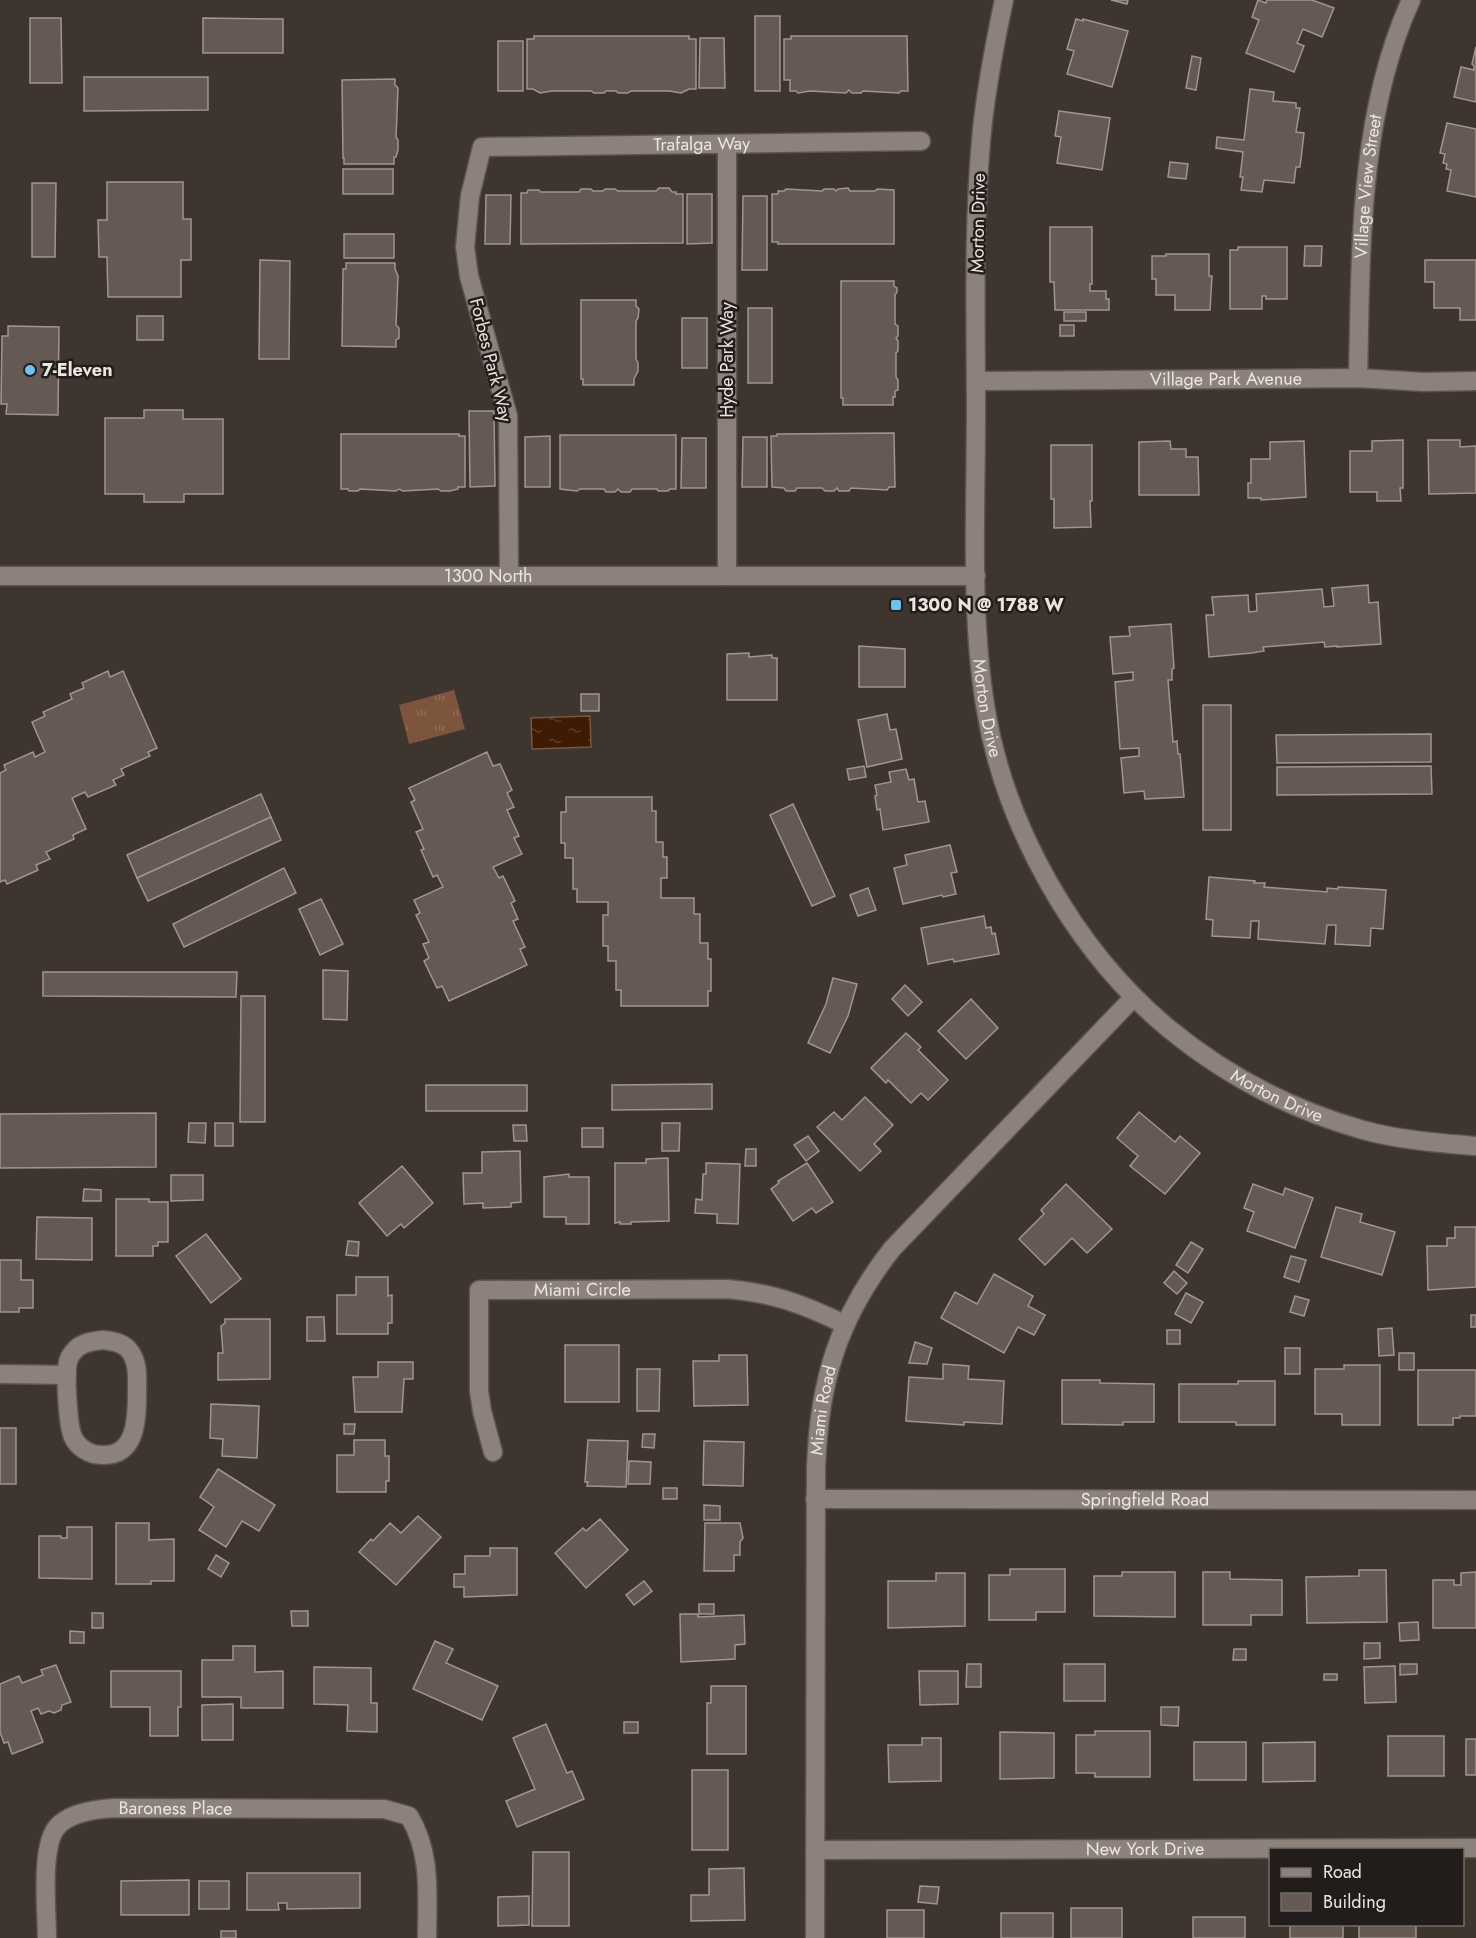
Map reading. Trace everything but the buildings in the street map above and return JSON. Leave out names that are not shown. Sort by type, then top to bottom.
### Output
[{"type":"street","name":"Morton Drive","points":[[1004,0],[990,64],[981,142],[977,208],[976,576],[978,640],[985,706],[999,766],[1018,820],[1069,916],[1100,958],[1134,997],[1168,1029],[1205,1056],[1245,1081],[1284,1101],[1326,1118],[1367,1131],[1407,1139],[1476,1146]]},
{"type":"street","name":"Village View Street","points":[[1358,378],[1363,199],[1377,115],[1389,62],[1411,0]]},
{"type":"street","name":"Trafalga Way","points":[[482,147],[921,141]]},
{"type":"street","name":"Hyde Park Way","points":[[727,144],[727,576]]},
{"type":"street","name":"Forbes Park Way","points":[[482,147],[470,196],[465,248],[469,276],[508,416],[509,576]]},
{"type":"street","name":"Village Park Avenue","points":[[976,381],[1358,378],[1424,382],[1476,381]]},
{"type":"street","name":"1300 North","points":[[0,576],[976,576]]},
{"type":"street","name":"Miami Road","points":[[815,1938],[815,1499],[820,1410],[833,1352],[844,1324],[873,1272],[898,1241],[1134,997]]},
{"type":"street","name":"Miami Circle","points":[[493,1452],[478,1391],[479,1290],[701,1288],[745,1290],[780,1297],[809,1307],[844,1324]]},
{"type":"street","points":[[103,1340],[116,1342],[128,1349],[134,1359],[137,1372],[137,1426],[126,1446],[116,1453],[104,1455],[90,1454],[80,1447],[73,1436],[70,1425],[67,1374],[68,1360],[76,1349],[88,1342],[103,1340]]},
{"type":"street","points":[[0,1374],[67,1374]]},
{"type":"street","name":"Springfield Road","points":[[815,1499],[1476,1500]]},
{"type":"street","name":"Baroness Place","points":[[46,1938],[48,1848],[58,1826],[85,1812],[114,1808],[384,1809],[409,1816],[417,1829],[425,1858],[427,1938]]},
{"type":"street","name":"New York Drive","points":[[815,1850],[1269,1849]]},
{"type":"green space","points":[[454,690],[465,729],[409,744],[399,705]]},
{"type":"water","points":[[590,716],[591,747],[532,749],[531,718]]},
{"type":"place","name":"7-Eleven","points":[[30,370]]},
{"type":"place","name":"1300 N @ 1788 W","points":[[896,605]]}]
